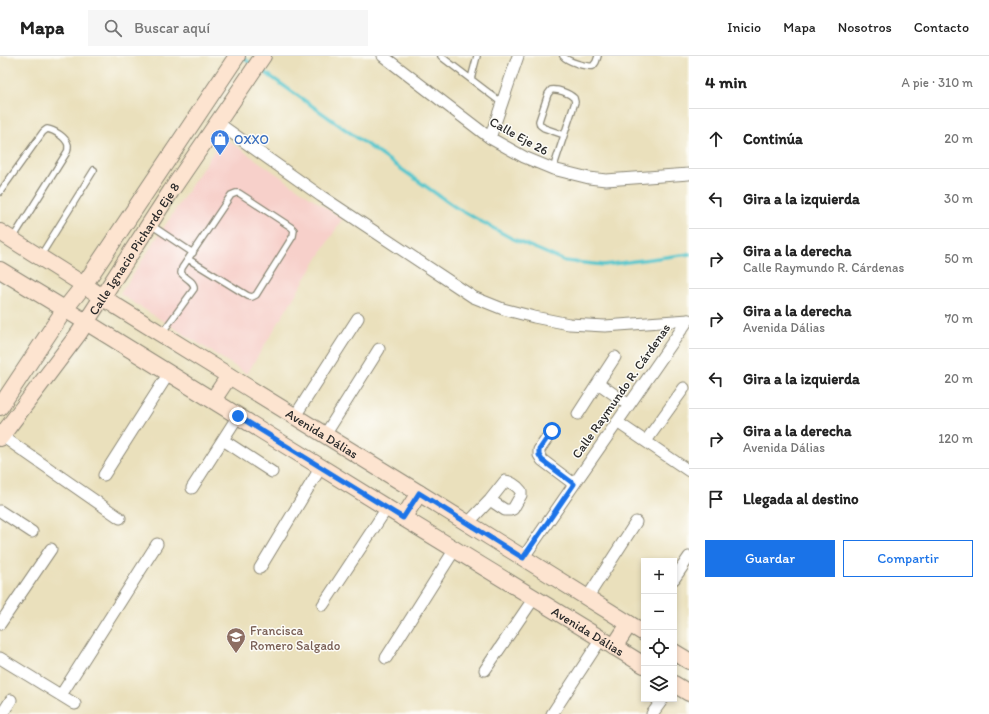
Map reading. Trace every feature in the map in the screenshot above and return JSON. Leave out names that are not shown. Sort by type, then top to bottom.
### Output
[{"type":"main road","name":"Calle Ignacio Pichardo Eje 8","points":[[1,437],[79,333],[149,224],[263,56]]},
{"type":"main road","name":"Calle Ignacio Pichardo Eje 8","points":[[0,407],[236,58]]},
{"type":"main road","points":[[154,180],[171,191]]},
{"type":"main road","name":"Avenida Dálias","points":[[6,236],[161,334],[325,434],[587,598],[639,627]]},
{"type":"main road","name":"Avenida Dálias","points":[[0,270],[641,663]]},
{"type":"main road","points":[[213,400],[230,376]]},
{"type":"main road","points":[[403,518],[419,493]]},
{"type":"main road","points":[[608,643],[639,627]]},
{"type":"main road","points":[[677,654],[689,661]]},
{"type":"main road","points":[[677,686],[689,693]]},
{"type":"street","name":"Calle Eje 26","points":[[384,56],[490,138],[524,157],[553,169],[589,178],[606,180],[689,174]]},
{"type":"street","points":[[490,138],[518,56]]},
{"type":"street","points":[[218,123],[321,196],[473,297],[503,309],[569,324],[605,326],[688,320]]},
{"type":"street","points":[[295,416],[358,318]]},
{"type":"street","name":"Calle Raymundo R. Cárdenas","points":[[523,558],[688,320]]},
{"type":"street","points":[[325,434],[380,349]]},
{"type":"street","points":[[578,414],[615,357]]},
{"type":"street","points":[[104,475],[169,373]]},
{"type":"street","points":[[598,383],[629,405]]},
{"type":"street","points":[[646,441],[684,388]]},
{"type":"street","points":[[192,488],[238,416]]},
{"type":"street","points":[[617,422],[689,470]]},
{"type":"street","points":[[552,431],[539,450],[539,455],[542,460],[574,484]]},
{"type":"street","points":[[1,437],[120,518]]},
{"type":"street","points":[[222,440],[272,472]]},
{"type":"street","points":[[260,568],[321,467]]},
{"type":"street","points":[[468,523],[490,500]]},
{"type":"street","points":[[323,605],[387,508]]},
{"type":"street","points":[[0,511],[32,532]]},
{"type":"street","points":[[587,598],[636,522]]},
{"type":"street","points":[[61,695],[157,544]]},
{"type":"street","points":[[386,658],[455,549]]},
{"type":"street","points":[[0,624],[51,550]]},
{"type":"street","points":[[677,575],[689,557]]},
{"type":"street","points":[[485,670],[534,598]]},
{"type":"street","points":[[552,714],[608,643]]},
{"type":"street","points":[[0,658],[75,704]]},
{"type":"street","points":[[2,714],[11,700]]},
{"type":"street","points":[[652,714],[661,702]]},
{"type":"lane","points":[[442,56],[502,103]]},
{"type":"lane","points":[[471,79],[477,56]]},
{"type":"lane","points":[[563,56],[566,60],[593,66],[598,56]]},
{"type":"lane","points":[[553,169],[575,102],[571,95],[551,90],[548,94],[541,114],[539,121],[540,125],[544,128],[564,135]]},
{"type":"lane","points":[[0,192],[43,132],[47,129],[52,130],[65,139],[68,145],[68,152],[6,236]]},
{"type":"lane","points":[[40,257],[94,170]]},
{"type":"lane","points":[[161,334],[195,286],[181,273],[182,268],[188,259],[193,253],[231,195],[239,193],[285,222],[294,230],[293,236],[256,295],[252,297],[188,259]]},
{"type":"lane","points":[[149,224],[193,253]]},
{"type":"shaded area","points":[[223,137],[342,219],[247,374],[120,294]]},
{"type":"waterway","points":[[242,57],[253,65]]},
{"type":"waterway","points":[[260,69],[455,207],[511,238],[565,261],[604,265],[689,254]]},
{"type":"place","name":"OXXO","points":[[220,156]]},
{"type":"place","name":"Francisca Romero Salgado","points":[[236,654]]},
{"type":"route","points":[[238,416],[403,518],[419,493],[523,558],[574,484],[542,460],[539,455],[539,450],[552,431]]}]
